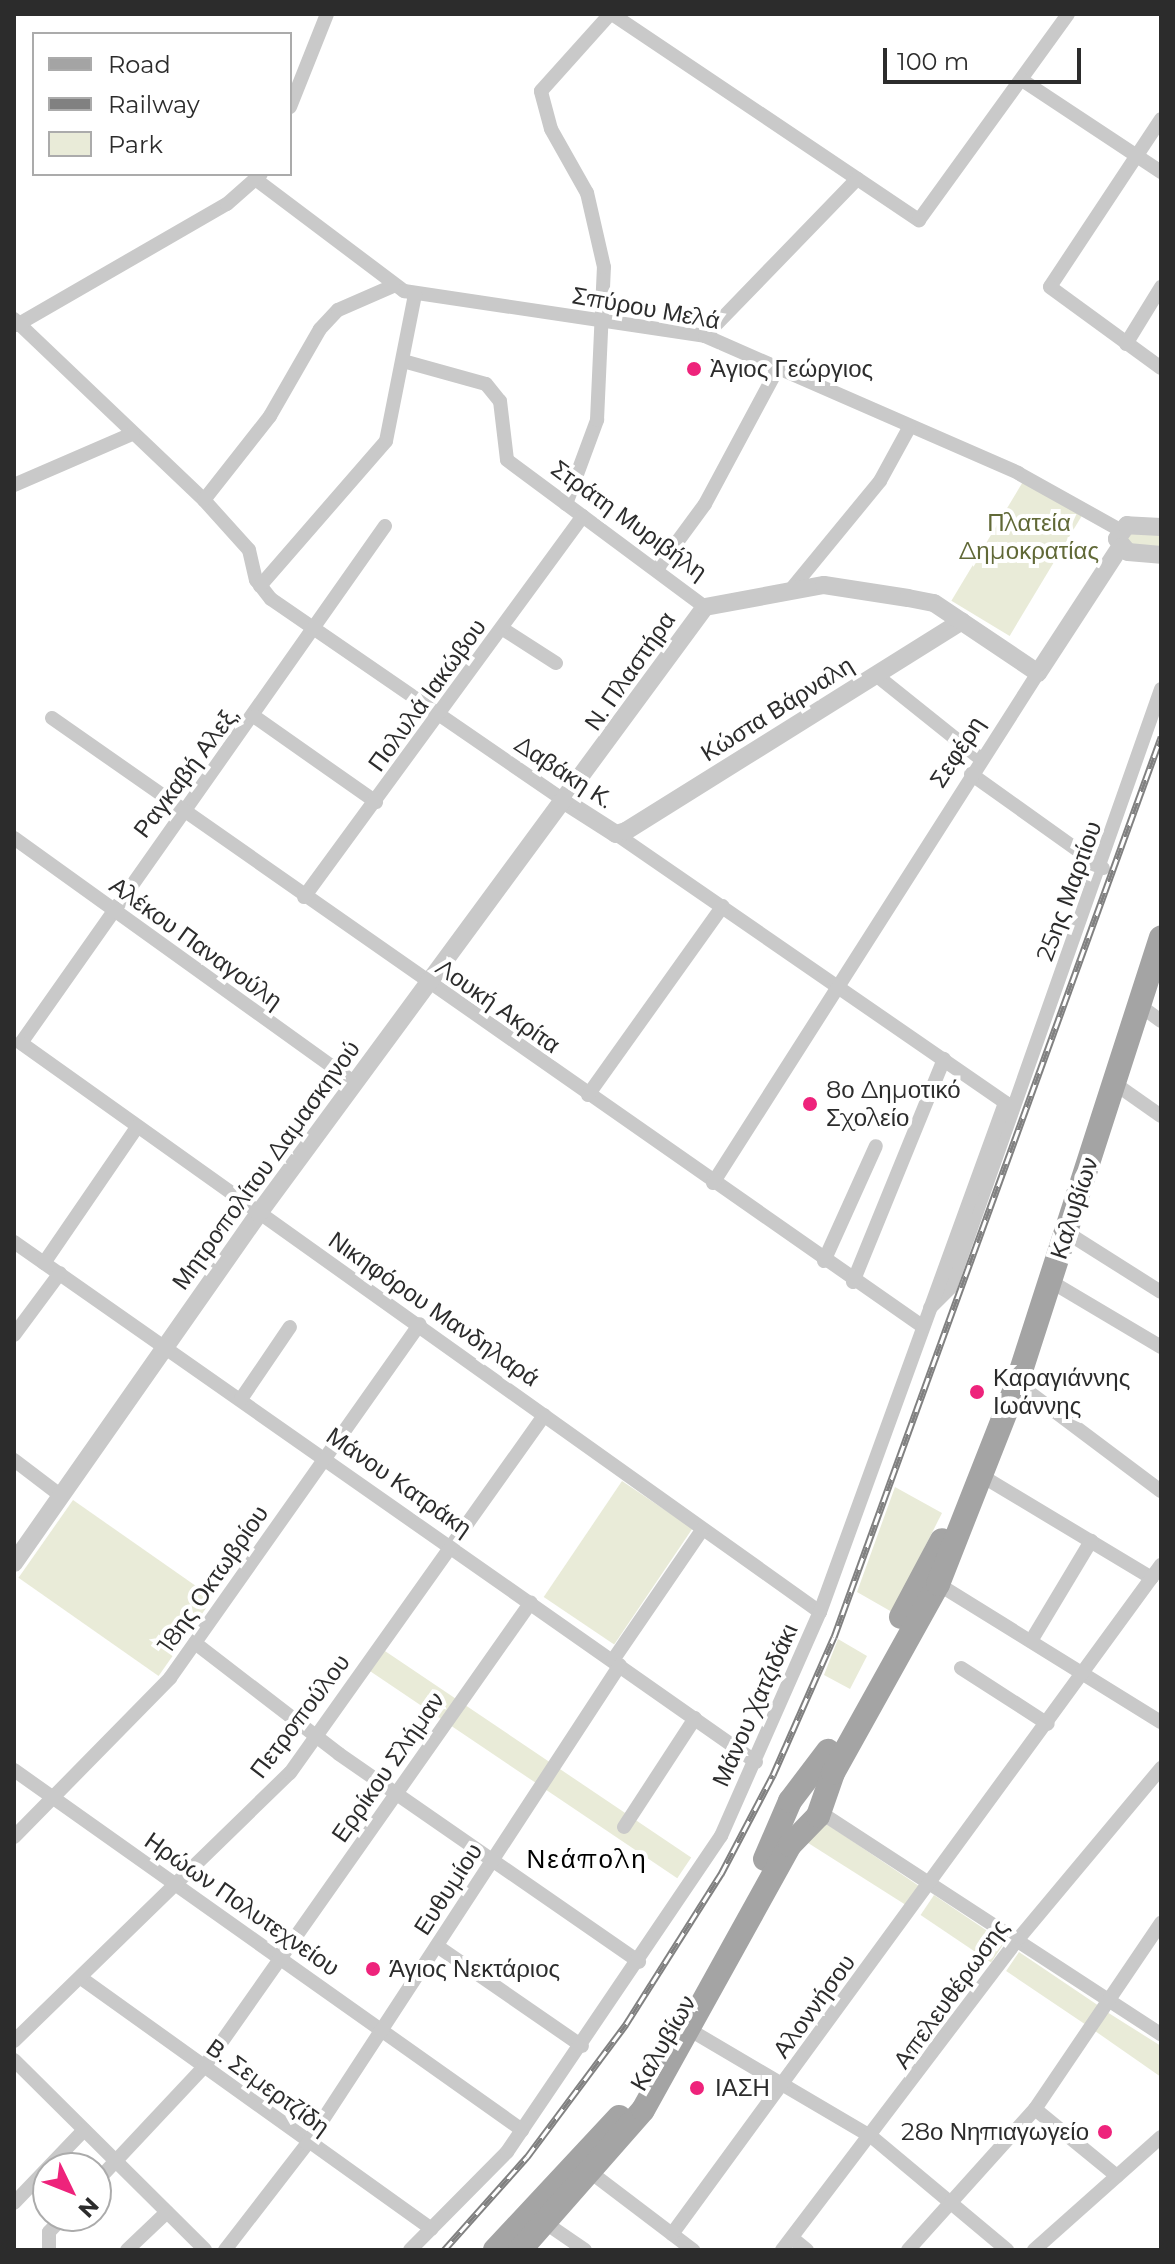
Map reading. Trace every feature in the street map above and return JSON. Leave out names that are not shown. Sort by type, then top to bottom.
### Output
[{"type":"main road","name":"Καλυβίων","points":[[495,2250],[586,2169],[643,2110],[793,1840],[817,1815],[833,1773],[938,1584],[1017,1383],[1161,938]]},
{"type":"main road","name":"Καλυβίων","points":[[520,2250],[547,2224],[586,2169],[656,2056],[792,1801],[817,1770],[982,1476]]},
{"type":"main road","points":[[792,1801],[812,1794],[817,1815]]},
{"type":"street","points":[[292,102],[327,14]]},
{"type":"street","points":[[566,504],[595,430],[604,321],[604,267],[587,193],[551,129],[541,91],[611,14],[919,220],[1068,14]]},
{"type":"street","points":[[1022,80],[1161,172]]},
{"type":"street","points":[[1161,119],[1051,282],[1057,298],[1161,368]]},
{"type":"street","points":[[260,177],[16,322],[204,500],[249,550],[260,586]]},
{"type":"street","name":"Σπύρου Μελά","points":[[260,177],[393,286],[415,294],[705,336],[1041,484],[1120,539]]},
{"type":"street","points":[[705,336],[857,179]]},
{"type":"street","points":[[204,500],[270,416],[320,329],[338,310],[393,286]]},
{"type":"street","points":[[1126,344],[1161,287]]},
{"type":"street","points":[[260,586],[386,441],[415,294]]},
{"type":"street","name":"Στράτη Μυριβήλη","points":[[403,361],[486,384],[500,401],[507,460],[658,568],[705,607],[793,587],[922,600],[962,621],[1038,673]]},
{"type":"street","points":[[658,568],[705,504],[779,366]]},
{"type":"street","points":[[793,587],[880,481],[909,428]]},
{"type":"street","points":[[14,485],[132,434]]},
{"type":"street","name":"Πολυλά Ιακώβου","points":[[304,897],[439,718],[583,516]]},
{"type":"street","name":"Ραγκαβή Αλεξ,","points":[[21,1043],[111,910],[255,717],[385,526]]},
{"type":"street","points":[[1120,539],[1161,527]]},
{"type":"street","points":[[1120,539],[1161,555]]},
{"type":"street","name":"Σεφέρη","points":[[713,1183],[835,984],[1038,673],[1120,539]]},
{"type":"street","name":"Δαβάκη Κ.","points":[[260,586],[314,633],[723,906],[1009,1105]]},
{"type":"street","name":"Ν. Πλαστήρα","points":[[566,802],[705,607]]},
{"type":"street","name":"Κώστα Βάρναλη","points":[[616,834],[962,621]]},
{"type":"street","points":[[503,629],[556,663]]},
{"type":"street","points":[[876,675],[981,759]]},
{"type":"street","name":"25ης Μαρτίου","points":[[1009,1105],[1103,868],[1161,689]]},
{"type":"street","points":[[255,717],[376,802]]},
{"type":"street","name":"Λουκή Ακρίτα","points":[[52,718],[182,814],[853,1282],[922,1326]]},
{"type":"street","points":[[971,774],[1103,868]]},
{"type":"street","name":"Μητροπολίτου Δαμασκηνού","points":[[14,1563],[164,1346],[353,1082],[431,986],[566,802]]},
{"type":"street","name":"Αλέκου Παναγούλη","points":[[14,838],[353,1082]]},
{"type":"street","points":[[588,1095],[723,906]]},
{"type":"street","points":[[1139,1005],[1161,1021]]},
{"type":"street","name":"Νικηφόρου Μανδηλαρά","points":[[21,1043],[420,1324],[702,1530],[820,1612]]},
{"type":"street","points":[[853,1282],[944,1059]]},
{"type":"street","points":[[1114,1083],[1161,1116]]},
{"type":"street","name":"Μάνου Χατζιδάκι","points":[[410,2250],[522,2130],[709,1857],[756,1762],[820,1612],[927,1311],[1009,1105]]},
{"type":"street","points":[[44,1263],[137,1127]]},
{"type":"street","points":[[824,1261],[876,1146]]},
{"type":"street","points":[[1066,1232],[1161,1292]]},
{"type":"street","name":"Μάνου Κατράκη","points":[[14,1242],[326,1457],[756,1762]]},
{"type":"street","points":[[14,1335],[60,1273]]},
{"type":"street","points":[[1050,1281],[1161,1347]]},
{"type":"street","name":"18ης Οκτωβρίου","points":[[14,1837],[55,1799],[195,1643],[420,1324]]},
{"type":"street","points":[[241,1399],[290,1327]]},
{"type":"street","points":[[1017,1383],[1161,1491]]},
{"type":"street","name":"Πετροπούλου","points":[[14,2041],[290,1773],[544,1415]]},
{"type":"street","points":[[14,1460],[60,1495]]},
{"type":"street","points":[[982,1476],[1152,1578]]},
{"type":"street","name":"Ευθυμίου","points":[[225,2250],[307,2144],[383,2030],[702,1530]]},
{"type":"street","points":[[1031,1641],[1091,1541]]},
{"type":"street","name":"Αλοννήσου","points":[[672,2234],[935,1881],[1161,1565]]},
{"type":"street","points":[[938,1584],[1161,1722]]},
{"type":"street","name":"Ερρίκου Σλήμαν","points":[[112,2164],[204,2067],[531,1602]]},
{"type":"street","points":[[195,1643],[396,1794],[639,1962]]},
{"type":"street","points":[[961,1668],[1048,1724]]},
{"type":"street","points":[[624,1827],[695,1718]]},
{"type":"street","name":"Απελευθέρωσης","points":[[782,2250],[872,2137],[1019,1938],[1161,1768]]},
{"type":"street","name":"Ηρώων Πολυτεχνείου","points":[[14,1770],[522,2130]]},
{"type":"street","points":[[817,1815],[935,1881],[1161,2034]]},
{"type":"street","points":[[908,2250],[1035,2109],[1161,1923]]},
{"type":"street","points":[[437,1946],[582,2046]]},
{"type":"street","name":"Β. Σεμερτζίδη","points":[[81,1978],[307,2144],[431,2229]]},
{"type":"street","points":[[690,2030],[872,2137],[1007,2250]]},
{"type":"street","points":[[14,2060],[205,2250]]},
{"type":"street","points":[[1035,2109],[1117,2176]]},
{"type":"street","points":[[14,2203],[84,2130]]},
{"type":"street","points":[[1034,2250],[1161,2137]]},
{"type":"street","points":[[586,2169],[693,2250]]},
{"type":"street","points":[[127,2250],[167,2212]]},
{"type":"street","points":[[547,2224],[585,2250]]},
{"type":"street","points":[[792,2238],[807,2250]]},
{"type":"green space","name":"Πλατεία Δημοκρατίας","points":[[1024,480],[1082,515],[1010,636],[951,601]]},
{"type":"green space","points":[[1161,530],[1161,552],[1131,550],[1122,534]]},
{"type":"green space","points":[[622,1481],[692,1529],[614,1645],[544,1597]]},
{"type":"green space","points":[[895,1487],[942,1513],[892,1612],[857,1592]]},
{"type":"green space","points":[[73,1500],[213,1598],[159,1676],[19,1578]]},
{"type":"green space","points":[[838,1639],[867,1656],[850,1689],[824,1675]]},
{"type":"green space","points":[[382,1649],[691,1858],[677,1878],[368,1670]]},
{"type":"green space","points":[[827,1824],[922,1888],[909,1907],[805,1841]]},
{"type":"green space","points":[[934,1895],[1004,1943],[991,1962],[921,1915]]},
{"type":"green space","points":[[1019,1952],[1099,2006],[1087,2025],[1006,1971]]},
{"type":"green space","points":[[1107,2012],[1161,2046],[1161,2077],[1095,2031]]},
{"type":"railway","points":[[444,2250],[527,2157],[626,2024],[721,1874],[773,1775],[834,1637],[1161,737]]},
{"type":"place","name":"Ὰγιος Γεώργιος","points":[[694,369]]},
{"type":"place","name":"8ο Δημοτικό Σχολείο","points":[[810,1104]]},
{"type":"place","name":"Καραγιάννης Ιωάννης","points":[[977,1392]]},
{"type":"place","name":"Άγιος Νεκτάριος","points":[[373,1969]]},
{"type":"place","name":"ΙΑΣΗ","points":[[697,2088]]},
{"type":"place","name":"28ο Νηπιαγωγείο","points":[[1105,2132]]},
{"type":"district","name":"Νεάπολη","points":[[587,1860]]}]
